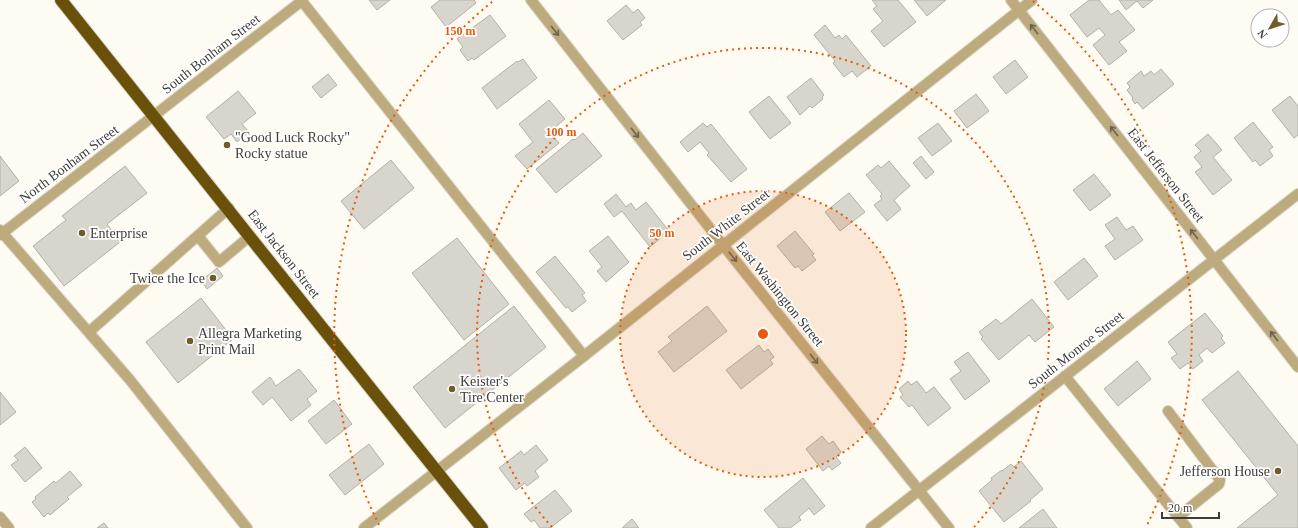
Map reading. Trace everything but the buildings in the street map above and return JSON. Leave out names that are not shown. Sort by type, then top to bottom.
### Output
[{"type":"highway","name":"East Jackson Street","points":[[61,0],[229,208],[482,528]]},
{"type":"street","name":"South Bonham Street","points":[[155,116],[302,0]]},
{"type":"street","points":[[302,0],[584,356]]},
{"type":"street","name":"East Washington Street","points":[[531,0],[949,528]]},
{"type":"street","name":"East Jefferson Street","points":[[1011,0],[1298,367]]},
{"type":"street","name":"South White Street","points":[[364,528],[584,356],[1032,0]]},
{"type":"street","name":"North Bonham Street","points":[[1,233],[155,116]]},
{"type":"street","name":"South Monroe Street","points":[[871,528],[1298,194]]},
{"type":"street","points":[[89,332],[229,208]]},
{"type":"street","points":[[1,233],[130,380],[246,528]]},
{"type":"street","points":[[198,236],[219,262],[250,236]]},
{"type":"street","points":[[1065,376],[1186,528]]},
{"type":"street","points":[[1168,411],[1220,480],[1219,484],[1178,517]]},
{"type":"street","points":[[0,517],[9,528]]},
{"type":"place","name":"\"Good Luck Rocky\" Rocky statue","points":[[227,145]]},
{"type":"place","name":"Enterprise","points":[[82,233]]},
{"type":"place","name":"Twice the Ice","points":[[213,278]]},
{"type":"place","name":"Allegra Marketing Print Mail","points":[[190,341]]},
{"type":"place","name":"Keister's Tire Center","points":[[452,389]]},
{"type":"place","name":"Jefferson House","points":[[1278,471]]}]
